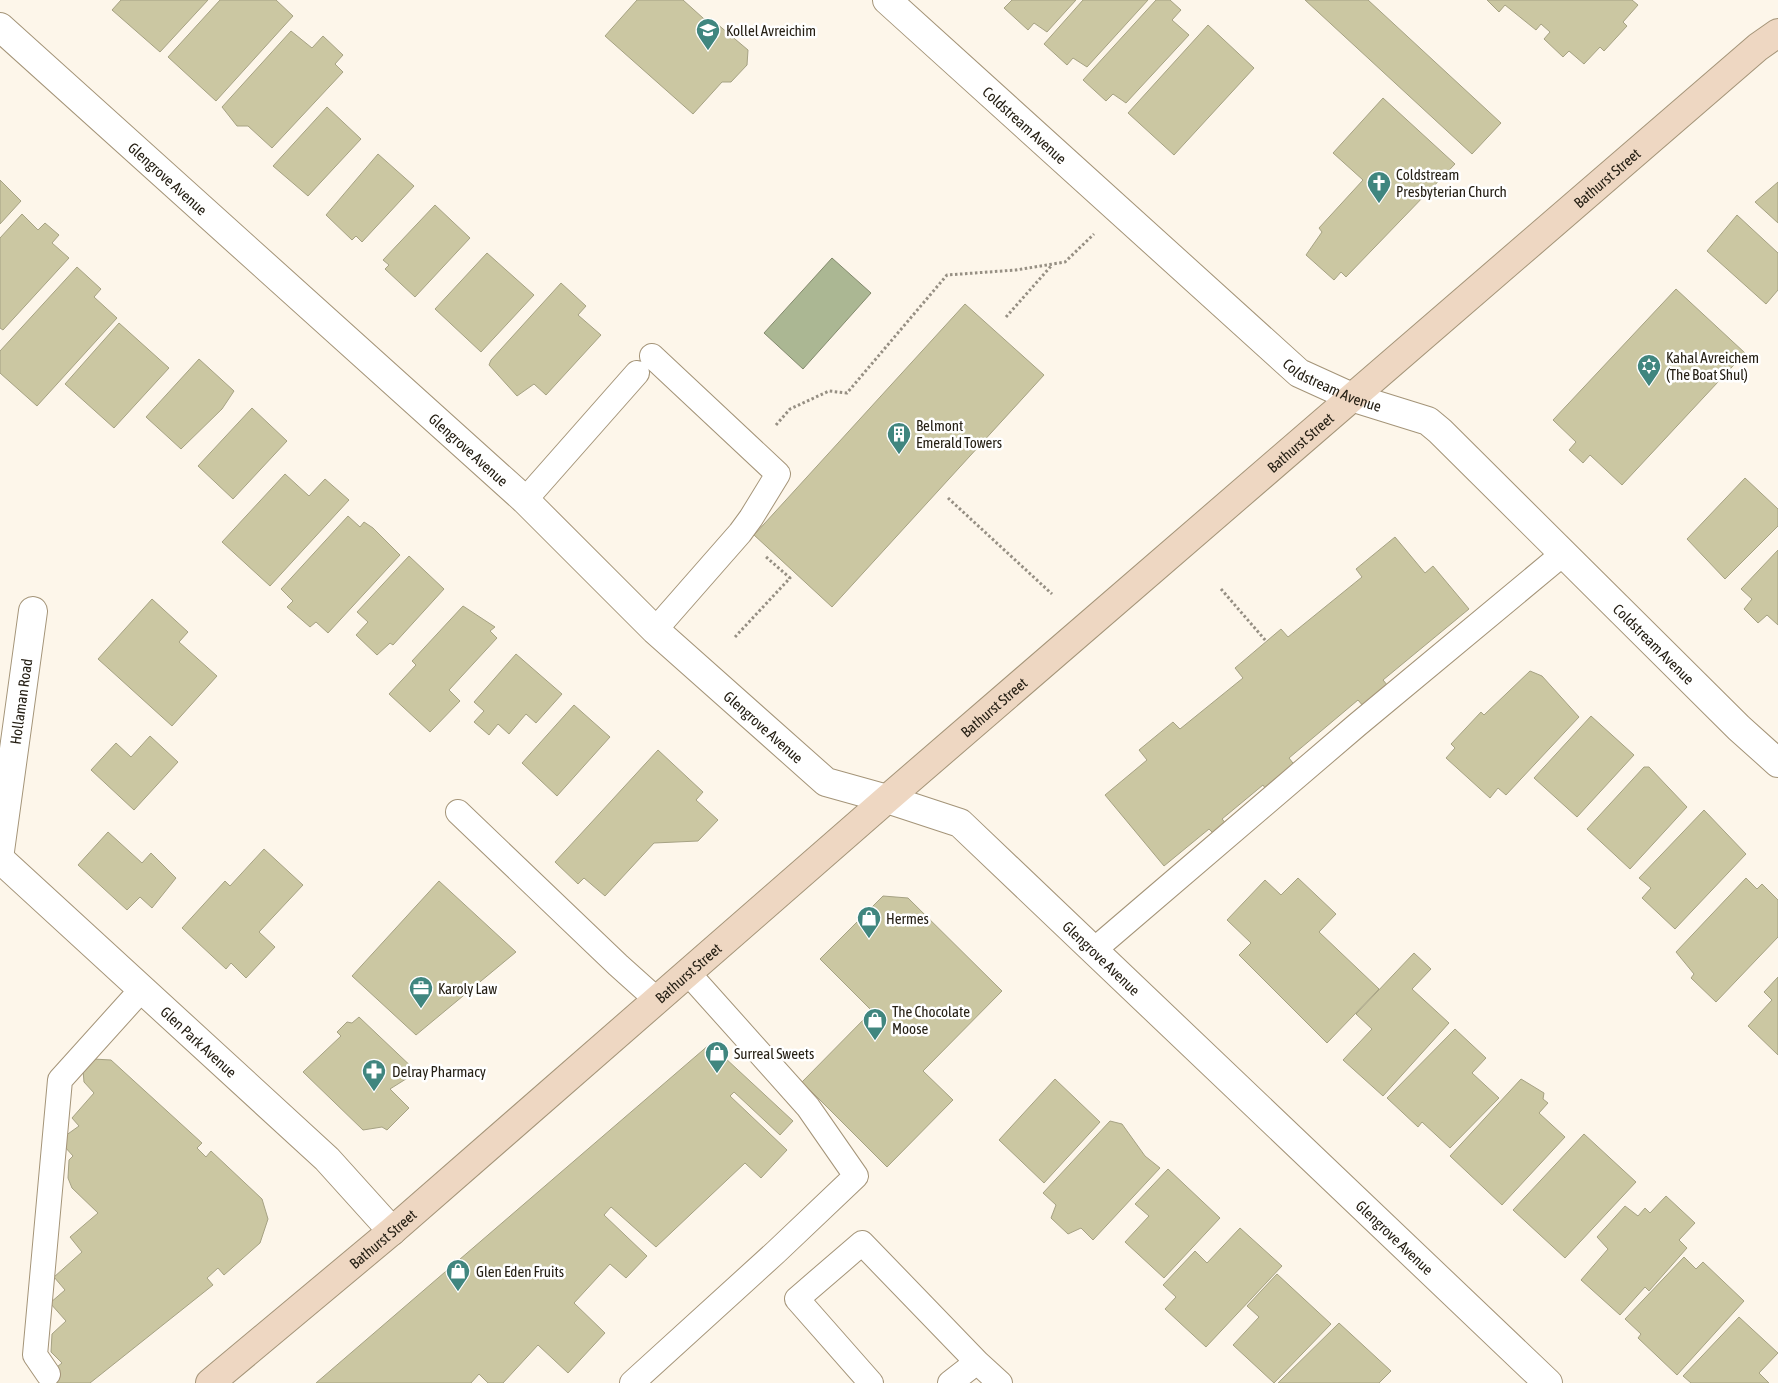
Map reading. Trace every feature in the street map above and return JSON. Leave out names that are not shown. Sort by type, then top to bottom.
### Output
[{"type":"main road","name":"Bathurst Street","points":[[210,1383],[392,1231],[887,799],[1354,398],[1758,47],[1778,33]]},
{"type":"street","name":"Coldstream Avenue","points":[[887,0],[1299,373],[1354,398],[1428,422],[1778,763]]},
{"type":"street","name":"Glengrove Avenue","points":[[0,27],[525,500],[655,630],[826,782],[887,799],[960,823],[1548,1383]]},
{"type":"street","name":"Hollaman Road","points":[[0,852],[33,611]]},
{"type":"street","name":"Glen Park Avenue","points":[[0,860],[327,1159],[392,1231]]},
{"type":"lane","points":[[652,356],[778,474],[740,534],[655,630]]},
{"type":"lane","points":[[525,500],[637,374]]},
{"type":"lane","points":[[1094,950],[1357,725],[1564,553]]},
{"type":"lane","points":[[458,812],[657,1000]]},
{"type":"lane","points":[[632,1383],[776,1252],[856,1176],[808,1107],[688,972]]},
{"type":"lane","points":[[48,1374],[34,1355],[60,1080],[142,989]]},
{"type":"lane","points":[[871,1383],[797,1299],[862,1243],[977,1362],[1000,1383]]},
{"type":"lane","points":[[950,1383],[977,1362]]},
{"type":"path","points":[[753,450],[790,409],[828,391],[847,393],[947,276],[1016,270],[1065,262],[1119,209]]},
{"type":"path","points":[[1006,317],[1053,264]]},
{"type":"path","points":[[948,498],[1052,594]]},
{"type":"path","points":[[735,636],[790,578],[740,534]]},
{"type":"path","points":[[1221,589],[1266,641]]},
{"type":"shaded area","points":[[832,258],[871,293],[803,369],[764,333]]},
{"type":"building","points":[[121,0],[208,0],[160,52],[112,10]]},
{"type":"building","points":[[220,0],[276,0],[293,16],[216,101],[168,57]]},
{"type":"building","points":[[637,0],[683,0],[713,27],[716,23],[748,50],[747,65],[731,82],[722,82],[693,114],[605,36]]},
{"type":"building","points":[[1012,0],[1076,0],[1047,32],[1034,23],[1028,30],[1004,8]]},
{"type":"building","points":[[1083,0],[1148,0],[1087,67],[1073,58],[1067,65],[1044,44]]},
{"type":"building","points":[[1156,0],[1170,0],[1181,10],[1172,20],[1189,35],[1126,103],[1113,94],[1106,101],[1083,80]]},
{"type":"building","points":[[1305,0],[1368,0],[1501,123],[1472,154]]},
{"type":"building","points":[[1487,0],[1632,0],[1638,5],[1623,22],[1627,26],[1604,51],[1600,47],[1584,64],[1569,51],[1563,57],[1544,39],[1550,32],[1541,24],[1536,30],[1505,5],[1499,12]]},
{"type":"building","points":[[1208,25],[1254,68],[1174,155],[1128,113]]},
{"type":"building","points":[[291,31],[312,48],[323,36],[343,55],[335,64],[343,72],[272,148],[248,126],[237,126],[222,107]]},
{"type":"building","name":"Coldstream Presbyterian Church","points":[[1383,98],[1455,164],[1346,277],[1341,272],[1334,280],[1306,255],[1322,232],[1319,228],[1363,180],[1333,153]]},
{"type":"building","points":[[327,107],[361,139],[308,196],[273,166]]},
{"type":"building","points":[[378,154],[414,186],[362,242],[356,236],[352,240],[326,215]]},
{"type":"building","points":[[0,180],[21,201],[0,224]]},
{"type":"building","points":[[1778,182],[1778,223],[1755,202]]},
{"type":"building","points":[[435,205],[470,238],[415,297],[385,269],[389,265],[383,260]]},
{"type":"building","points":[[22,214],[38,230],[45,223],[59,235],[52,243],[69,258],[3,330],[0,328],[0,238]]},
{"type":"building","points":[[1737,215],[1778,253],[1778,290],[1766,304],[1707,251]]},
{"type":"building","points":[[487,253],[534,295],[481,352],[435,309]]},
{"type":"building","points":[[77,267],[101,289],[94,297],[117,318],[37,406],[0,373],[0,351]]},
{"type":"building","points":[[561,283],[586,306],[578,315],[601,335],[546,395],[534,384],[517,396],[489,365],[491,360]]},
{"type":"building","name":"Kahal Avreichem (The Boat Shul)","points":[[1676,289],[1745,353],[1622,485],[1590,455],[1583,463],[1569,450],[1576,442],[1553,420]]},
{"type":"building","name":"Belmont Emerald Towers","points":[[965,304],[1044,375],[832,607],[754,535]]},
{"type":"building","points":[[119,323],[169,368],[114,428],[65,384]]},
{"type":"building","points":[[199,359],[234,391],[222,409],[181,449],[146,417]]},
{"type":"building","points":[[252,408],[287,441],[233,499],[198,466]]},
{"type":"building","points":[[285,474],[309,496],[325,479],[349,500],[270,586],[222,542]]},
{"type":"building","points":[[1745,478],[1778,509],[1778,526],[1725,579],[1687,539]]},
{"type":"building","points":[[348,516],[360,527],[364,522],[373,528],[400,555],[328,633],[316,622],[310,627],[287,607],[293,601],[281,589]]},
{"type":"building","points":[[1395,537],[1425,573],[1433,566],[1469,609],[1383,680],[1388,686],[1364,707],[1358,700],[1289,758],[1296,767],[1267,791],[1263,785],[1222,819],[1228,826],[1216,836],[1209,829],[1164,866],[1105,795],[1147,760],[1139,750],[1173,722],[1180,729],[1243,678],[1235,668],[1281,629],[1288,637],[1362,577],[1356,569]]},
{"type":"building","points":[[1778,550],[1778,625],[1767,615],[1758,623],[1744,609],[1752,599],[1741,589]]},
{"type":"building","points":[[409,556],[444,589],[393,645],[390,643],[377,655],[356,635],[368,622],[357,612]]},
{"type":"building","points":[[152,599],[188,632],[179,642],[217,676],[172,726],[98,659]]},
{"type":"building","points":[[463,606],[495,627],[490,631],[497,638],[449,690],[460,701],[430,732],[389,694],[416,665],[412,661]]},
{"type":"building","points":[[516,654],[562,694],[536,723],[526,714],[509,734],[498,724],[489,735],[474,722],[484,711],[474,702]]},
{"type":"building","points":[[1530,671],[1542,676],[1579,717],[1506,795],[1498,788],[1490,798],[1446,758],[1455,748],[1451,744],[1481,712],[1484,715]]},
{"type":"building","points":[[574,705],[610,737],[557,796],[522,763]]},
{"type":"building","points":[[1591,716],[1634,755],[1577,817],[1534,778]]},
{"type":"building","points":[[150,736],[178,762],[134,810],[91,770],[116,743],[131,757]]},
{"type":"building","points":[[658,750],[703,792],[696,800],[718,820],[698,841],[654,843],[605,896],[584,878],[578,884],[555,862]]},
{"type":"building","points":[[1644,767],[1649,767],[1687,807],[1630,869],[1587,829]]},
{"type":"building","points":[[1704,810],[1746,854],[1675,929],[1642,898],[1651,888],[1639,878]]},
{"type":"building","points":[[108,832],[142,863],[151,853],[176,878],[152,908],[140,897],[127,910],[78,865]]},
{"type":"building","points":[[264,849],[303,885],[259,932],[275,947],[246,978],[231,963],[226,969],[182,928],[225,881],[230,886]]},
{"type":"building","points":[[1298,878],[1336,914],[1319,932],[1379,989],[1327,1043],[1239,955],[1251,943],[1227,920],[1265,880],[1281,895]]},
{"type":"building","points":[[1746,878],[1757,889],[1762,884],[1778,900],[1778,937],[1716,1002],[1691,978],[1694,974],[1676,952]]},
{"type":"building","points":[[439,881],[516,952],[416,1035],[352,976]]},
{"type":"building","points":[[883,896],[908,898],[1002,991],[923,1071],[953,1100],[887,1167],[802,1082],[872,1011],[820,959]]},
{"type":"building","points":[[1414,953],[1431,969],[1412,989],[1449,1023],[1383,1096],[1343,1060],[1372,1029],[1356,1014]]},
{"type":"building","points":[[1778,977],[1778,1055],[1748,1026],[1772,1000],[1764,992]]},
{"type":"building","points":[[359,1017],[417,1072],[390,1089],[409,1108],[387,1130],[382,1127],[363,1130],[303,1072],[341,1036],[337,1032],[347,1022],[352,1023]]},
{"type":"building","points":[[1455,1029],[1486,1058],[1472,1073],[1499,1098],[1450,1148],[1422,1122],[1418,1127],[1387,1098]]},
{"type":"building","points":[[710,1044],[793,1121],[780,1135],[734,1092],[730,1096],[787,1150],[761,1178],[745,1163],[656,1247],[611,1207],[604,1215],[647,1256],[626,1278],[610,1264],[574,1303],[605,1333],[568,1373],[538,1345],[503,1383],[488,1383],[479,1374],[471,1383],[316,1383]]},
{"type":"building","points":[[93,1059],[111,1060],[202,1143],[197,1148],[206,1157],[211,1151],[262,1199],[268,1219],[260,1243],[224,1275],[218,1268],[207,1278],[213,1285],[90,1383],[44,1383],[48,1374],[62,1363],[51,1352],[52,1334],[66,1321],[50,1303],[65,1290],[54,1277],[82,1252],[70,1237],[98,1213],[72,1188],[68,1178],[69,1160],[73,1156],[65,1147],[65,1136],[79,1126],[72,1118],[94,1093],[84,1082],[83,1070]]},
{"type":"building","points":[[1055,1079],[1100,1122],[1044,1183],[999,1140]]},
{"type":"building","points":[[1521,1079],[1544,1093],[1543,1099],[1548,1103],[1539,1113],[1565,1137],[1502,1205],[1450,1156]]},
{"type":"building","points":[[1110,1121],[1122,1124],[1145,1156],[1160,1168],[1093,1240],[1081,1228],[1068,1234],[1051,1218],[1056,1205],[1043,1193]]},
{"type":"building","points":[[1584,1134],[1636,1182],[1565,1258],[1513,1210]]},
{"type":"building","points":[[1168,1169],[1220,1218],[1164,1278],[1125,1242],[1149,1216],[1135,1204]]},
{"type":"building","points":[[1666,1196],[1695,1223],[1679,1240],[1687,1248],[1649,1291],[1645,1287],[1620,1315],[1581,1280],[1608,1249],[1597,1237],[1625,1206],[1638,1216],[1645,1208],[1650,1213]]},
{"type":"building","points":[[1240,1228],[1282,1266],[1206,1347],[1165,1309],[1176,1297],[1163,1285],[1195,1251],[1207,1263]]},
{"type":"building","points":[[1684,1257],[1696,1269],[1703,1262],[1744,1301],[1677,1375],[1638,1338],[1641,1334],[1625,1319]]},
{"type":"building","points":[[1277,1274],[1331,1324],[1274,1383],[1233,1345],[1259,1317],[1247,1306]]},
{"type":"building","points":[[1739,1317],[1778,1353],[1759,1373],[1769,1383],[1691,1383],[1683,1376]]},
{"type":"building","points":[[1339,1323],[1391,1371],[1379,1383],[1278,1383]]},
{"type":"place","name":"Kollel Avreichim","points":[[708,51]]},
{"type":"place","name":"Coldstream Presbyterian Church","points":[[1379,204]]},
{"type":"place","name":"Kahal Avreichem (The Boat Shul)","points":[[1649,387]]},
{"type":"place","name":"Belmont Emerald Towers","points":[[899,455]]},
{"type":"place","name":"Hermes","points":[[869,939]]},
{"type":"place","name":"Karoly Law","points":[[421,1009]]},
{"type":"place","name":"The Chocolate Moose","points":[[875,1041]]},
{"type":"place","name":"Surreal Sweets","points":[[717,1074]]},
{"type":"place","name":"Delray Pharmacy","points":[[374,1092]]},
{"type":"place","name":"Glen Eden Fruits","points":[[458,1292]]}]
